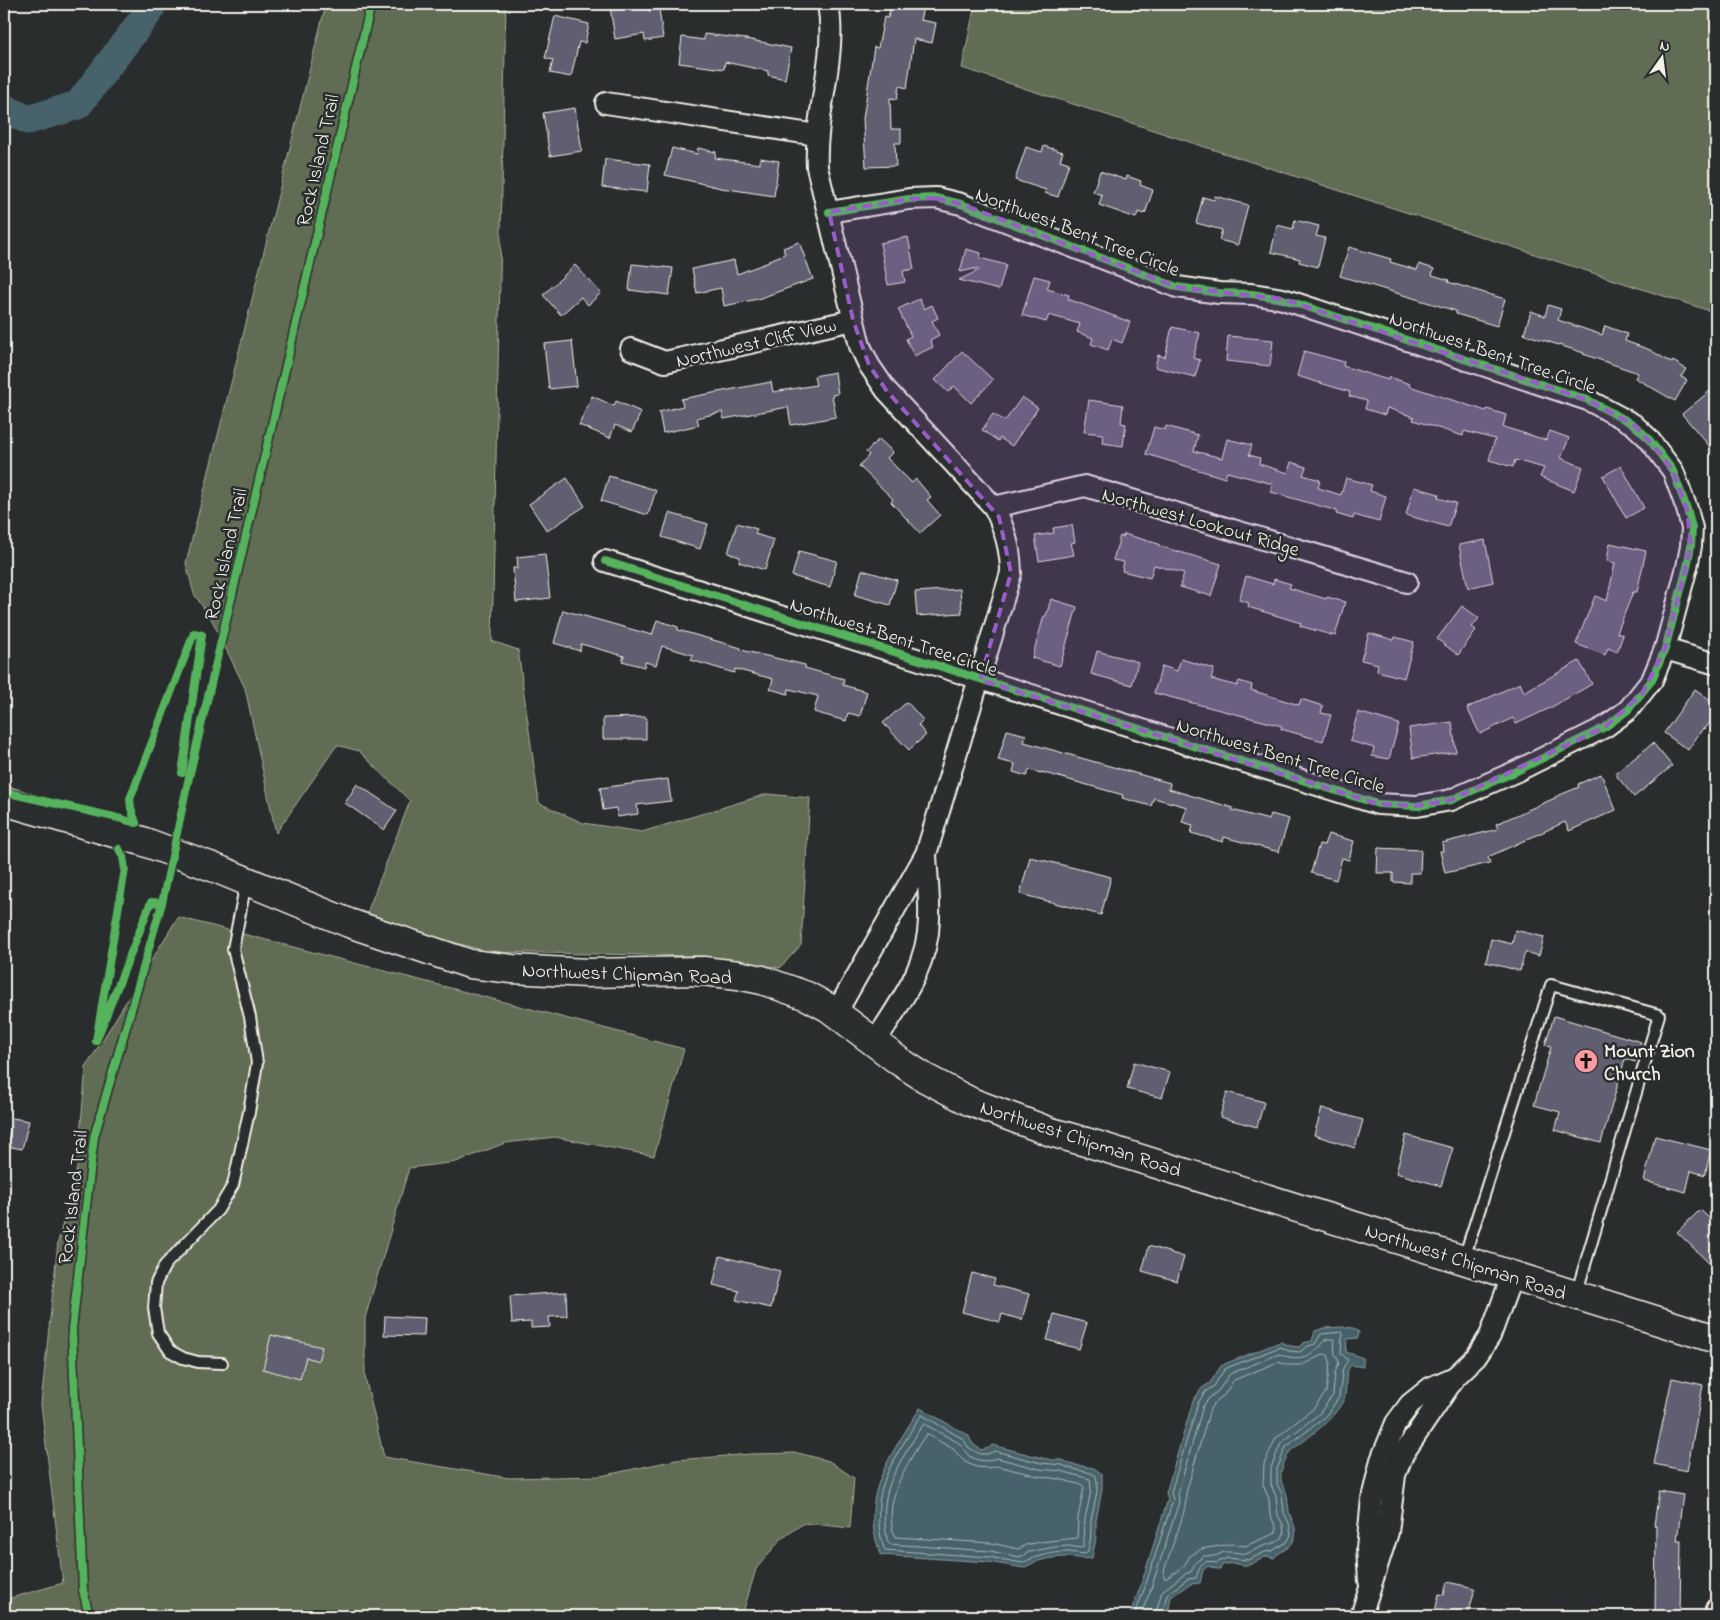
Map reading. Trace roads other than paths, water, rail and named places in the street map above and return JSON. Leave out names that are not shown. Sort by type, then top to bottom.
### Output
[{"type":"main road","name":"Northwest Chipman Road","points":[[4,802],[142,841],[215,868],[349,923],[470,964],[512,970],[578,973],[703,971],[762,980],[808,996],[836,1013],[898,1062],[971,1102],[1006,1116],[1050,1132],[1716,1339]]},
{"type":"street","points":[[828,4],[830,25],[816,145],[817,167],[860,346],[869,365],[886,390],[994,507],[999,517],[1011,558],[1011,573],[926,854],[836,1013]]},
{"type":"street","points":[[606,103],[817,135]]},
{"type":"street","name":"Northwest Bent Tree Circle","points":[[605,561],[1378,804],[1417,806],[1451,800],[1516,771],[1605,727],[1628,710],[1652,680],[1665,649],[1687,567],[1692,528],[1688,509],[1674,471],[1648,438],[1633,424],[1613,412],[1588,400],[1283,299],[1177,287],[961,204],[936,198],[909,199],[829,212]]},
{"type":"street","name":"Northwest Cliff View","points":[[631,349],[665,362],[853,320]]},
{"type":"street","name":"Northwest Lookout Ridge","points":[[994,507],[1085,486],[1407,582]]},
{"type":"street","points":[[1665,649],[1716,664]]},
{"type":"street","points":[[875,1042],[914,980],[925,948],[929,921],[926,854]]},
{"type":"street","points":[[1361,1616],[1370,1589],[1367,1548],[1372,1500],[1381,1460],[1396,1423],[1410,1404],[1430,1388],[1455,1377],[1476,1357],[1490,1336],[1512,1276]]},
{"type":"street","points":[[1715,1616],[1716,1609]]},
{"type":"lane","points":[[222,1364],[198,1362],[183,1358],[170,1351],[158,1332],[154,1308],[156,1283],[165,1266],[218,1210],[233,1185],[246,1128],[257,1063],[250,1017],[233,949],[246,882]]},
{"type":"lane","points":[[1463,1260],[1551,985],[1658,1015],[1576,1296]]},
{"type":"water","points":[[1324,1328],[1353,1328],[1359,1332],[1358,1338],[1347,1339],[1346,1352],[1363,1358],[1363,1367],[1351,1365],[1346,1377],[1344,1399],[1340,1406],[1320,1428],[1290,1451],[1284,1462],[1281,1480],[1287,1494],[1290,1514],[1296,1533],[1289,1547],[1274,1558],[1267,1556],[1249,1565],[1233,1563],[1222,1565],[1220,1569],[1208,1566],[1203,1570],[1200,1583],[1191,1584],[1171,1597],[1168,1613],[1165,1616],[1129,1616],[1140,1588],[1168,1499],[1166,1493],[1193,1401],[1202,1388],[1210,1383],[1221,1366],[1227,1363],[1280,1342],[1299,1347],[1303,1343],[1312,1341],[1315,1331]]},
{"type":"water","points":[[920,1408],[968,1435],[973,1444],[981,1450],[992,1445],[1042,1458],[1063,1460],[1070,1464],[1094,1468],[1102,1474],[1102,1489],[1092,1558],[1050,1558],[1024,1568],[988,1562],[881,1555],[875,1534],[873,1514],[875,1495],[889,1460]]},
{"type":"waterway","points":[[4,108],[28,120],[78,105],[150,10],[147,4]]},
{"type":"place","name":"Mount Zion Church","points":[[1586,1061]]}]
